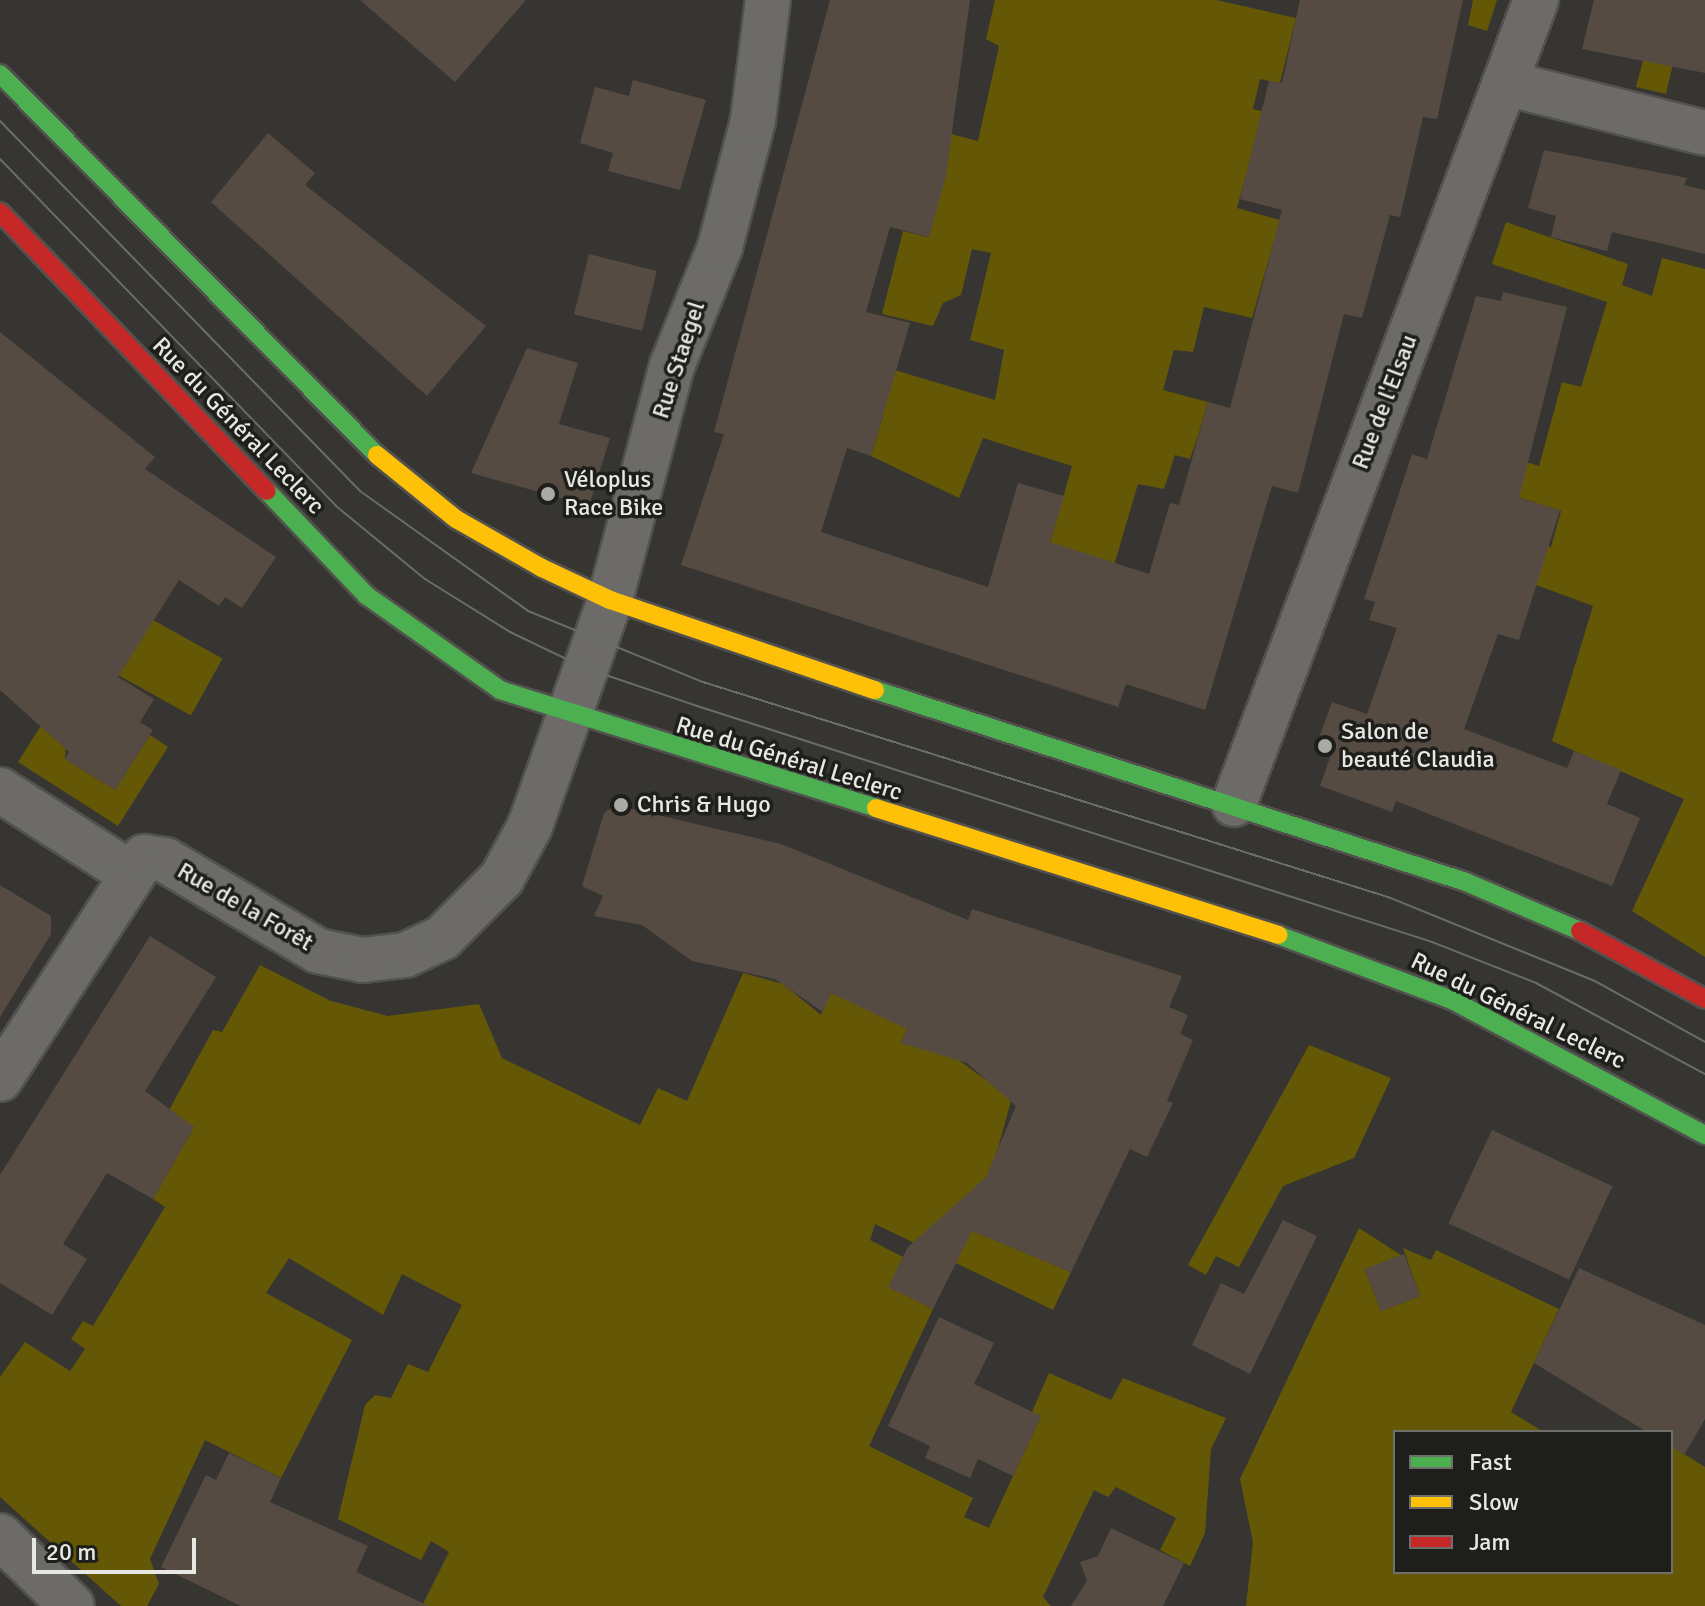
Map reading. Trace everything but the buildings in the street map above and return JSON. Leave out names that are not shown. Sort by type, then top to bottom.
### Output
[{"type":"main road","points":[[0,74],[379,460],[479,532],[610,600],[1466,882],[1587,934],[1705,999]]},
{"type":"main road","name":"Rue du Général Leclerc","points":[[0,212],[366,595],[491,685],[569,715],[1320,948],[1452,1000],[1705,1135]]},
{"type":"street","name":"Rue Staegel","points":[[569,715],[610,600],[672,366],[720,247],[753,120],[768,0]]},
{"type":"street","name":"Rue de l'Elsau","points":[[1234,804],[1536,0]]},
{"type":"street","points":[[1505,83],[1705,133]]},
{"type":"street","name":"Rue de la Forêt","points":[[128,872],[144,857],[165,860],[341,958],[385,960],[419,950],[462,922],[502,878],[569,715]]},
{"type":"street","points":[[0,790],[128,872],[0,1079]]},
{"type":"street","points":[[0,1536],[72,1606]]},
{"type":"shaded area","points":[[995,0],[1216,0],[1296,18],[1280,83],[1260,79],[1253,109],[1300,121],[1285,185],[1246,175],[1237,208],[1280,220],[1252,318],[1204,307],[1193,352],[1174,350],[1163,390],[1208,402],[1190,459],[1175,455],[1164,489],[1138,484],[1100,613],[1050,543],[1072,466],[983,438],[959,498],[871,456],[883,416],[858,408],[851,357],[995,400],[1004,350],[970,340],[991,253],[972,249],[961,295],[943,303],[933,326],[882,314],[903,231],[928,237],[951,134],[978,141],[999,46],[986,39]]},
{"type":"shaded area","points":[[1473,0],[1497,0],[1487,31],[1468,25]]},
{"type":"shaded area","points":[[1659,0],[1688,0],[1666,94],[1636,87]]},
{"type":"shaded area","points":[[1506,222],[1628,264],[1622,285],[1652,296],[1662,258],[1705,269],[1705,957],[1632,911],[1684,799],[1552,741],[1593,606],[1536,585],[1521,538],[1551,547],[1561,511],[1496,490],[1506,456],[1539,466],[1562,382],[1581,387],[1607,302],[1492,264]]},
{"type":"shaded area","points":[[142,614],[222,659],[191,715],[110,671]]},
{"type":"shaded area","points":[[71,678],[65,759],[115,790],[150,735],[168,747],[118,826],[18,762]]},
{"type":"shaded area","points":[[260,965],[331,1001],[388,1016],[479,1004],[502,1058],[640,1125],[658,1088],[687,1101],[743,973],[783,984],[821,1015],[831,993],[910,1022],[901,1043],[956,1058],[994,1086],[1014,1090],[975,1232],[1071,1272],[1053,1310],[875,1224],[870,1240],[903,1257],[889,1287],[933,1309],[869,1446],[973,1498],[964,1517],[989,1528],[1041,1416],[1032,1412],[1049,1373],[1111,1400],[1123,1378],[1226,1418],[1211,1449],[1205,1533],[1190,1566],[1160,1550],[1176,1518],[1116,1487],[1108,1497],[1094,1490],[1043,1597],[1051,1606],[422,1606],[449,1552],[431,1541],[421,1560],[338,1519],[365,1405],[375,1395],[391,1398],[408,1364],[428,1372],[462,1305],[402,1274],[383,1315],[289,1258],[266,1293],[352,1340],[281,1478],[205,1440],[150,1559],[159,1584],[147,1606],[121,1606],[0,1497],[0,1377],[25,1342],[70,1371],[85,1349],[71,1339],[83,1321],[93,1326],[165,1207],[153,1199],[194,1127],[168,1112],[213,1030],[222,1032]]},
{"type":"shaded area","points":[[1309,1045],[1391,1078],[1354,1158],[1283,1186],[1239,1267],[1216,1256],[1206,1275],[1188,1265]]},
{"type":"shaded area","points":[[1359,1228],[1401,1255],[1365,1270],[1381,1311],[1420,1296],[1403,1248],[1431,1260],[1436,1250],[1559,1309],[1511,1412],[1541,1430],[1393,1430],[1393,1574],[1673,1574],[1673,1447],[1705,1467],[1705,1606],[1246,1606],[1253,1542],[1240,1479]]},
{"type":"tram line","points":[[0,121],[360,491],[528,611],[703,682],[1388,897],[1595,981],[1705,1042]]},
{"type":"tram line","points":[[0,159],[336,506],[425,579],[510,632],[585,668],[694,705],[1432,942],[1536,983],[1705,1074]]},
{"type":"traffic: fast","points":[[0,74],[377,455]]},
{"type":"traffic: fast","points":[[267,491],[366,595],[500,690],[876,808]]},
{"type":"traffic: fast","points":[[875,690],[1466,882],[1580,931]]},
{"type":"traffic: fast","points":[[1278,935],[1452,1000],[1705,1135]]},
{"type":"traffic: slow","points":[[377,455],[456,519],[542,568],[610,600],[875,690]]},
{"type":"traffic: slow","points":[[876,808],[1278,935]]},
{"type":"traffic: jam","points":[[0,212],[267,491]]},
{"type":"traffic: jam","points":[[1580,931],[1705,999]]},
{"type":"place","name":"Véloplus Race Bike","points":[[548,494]]},
{"type":"place","name":"Salon de beauté Claudia","points":[[1325,746]]},
{"type":"place","name":"Chris & Hugo","points":[[621,805]]}]
